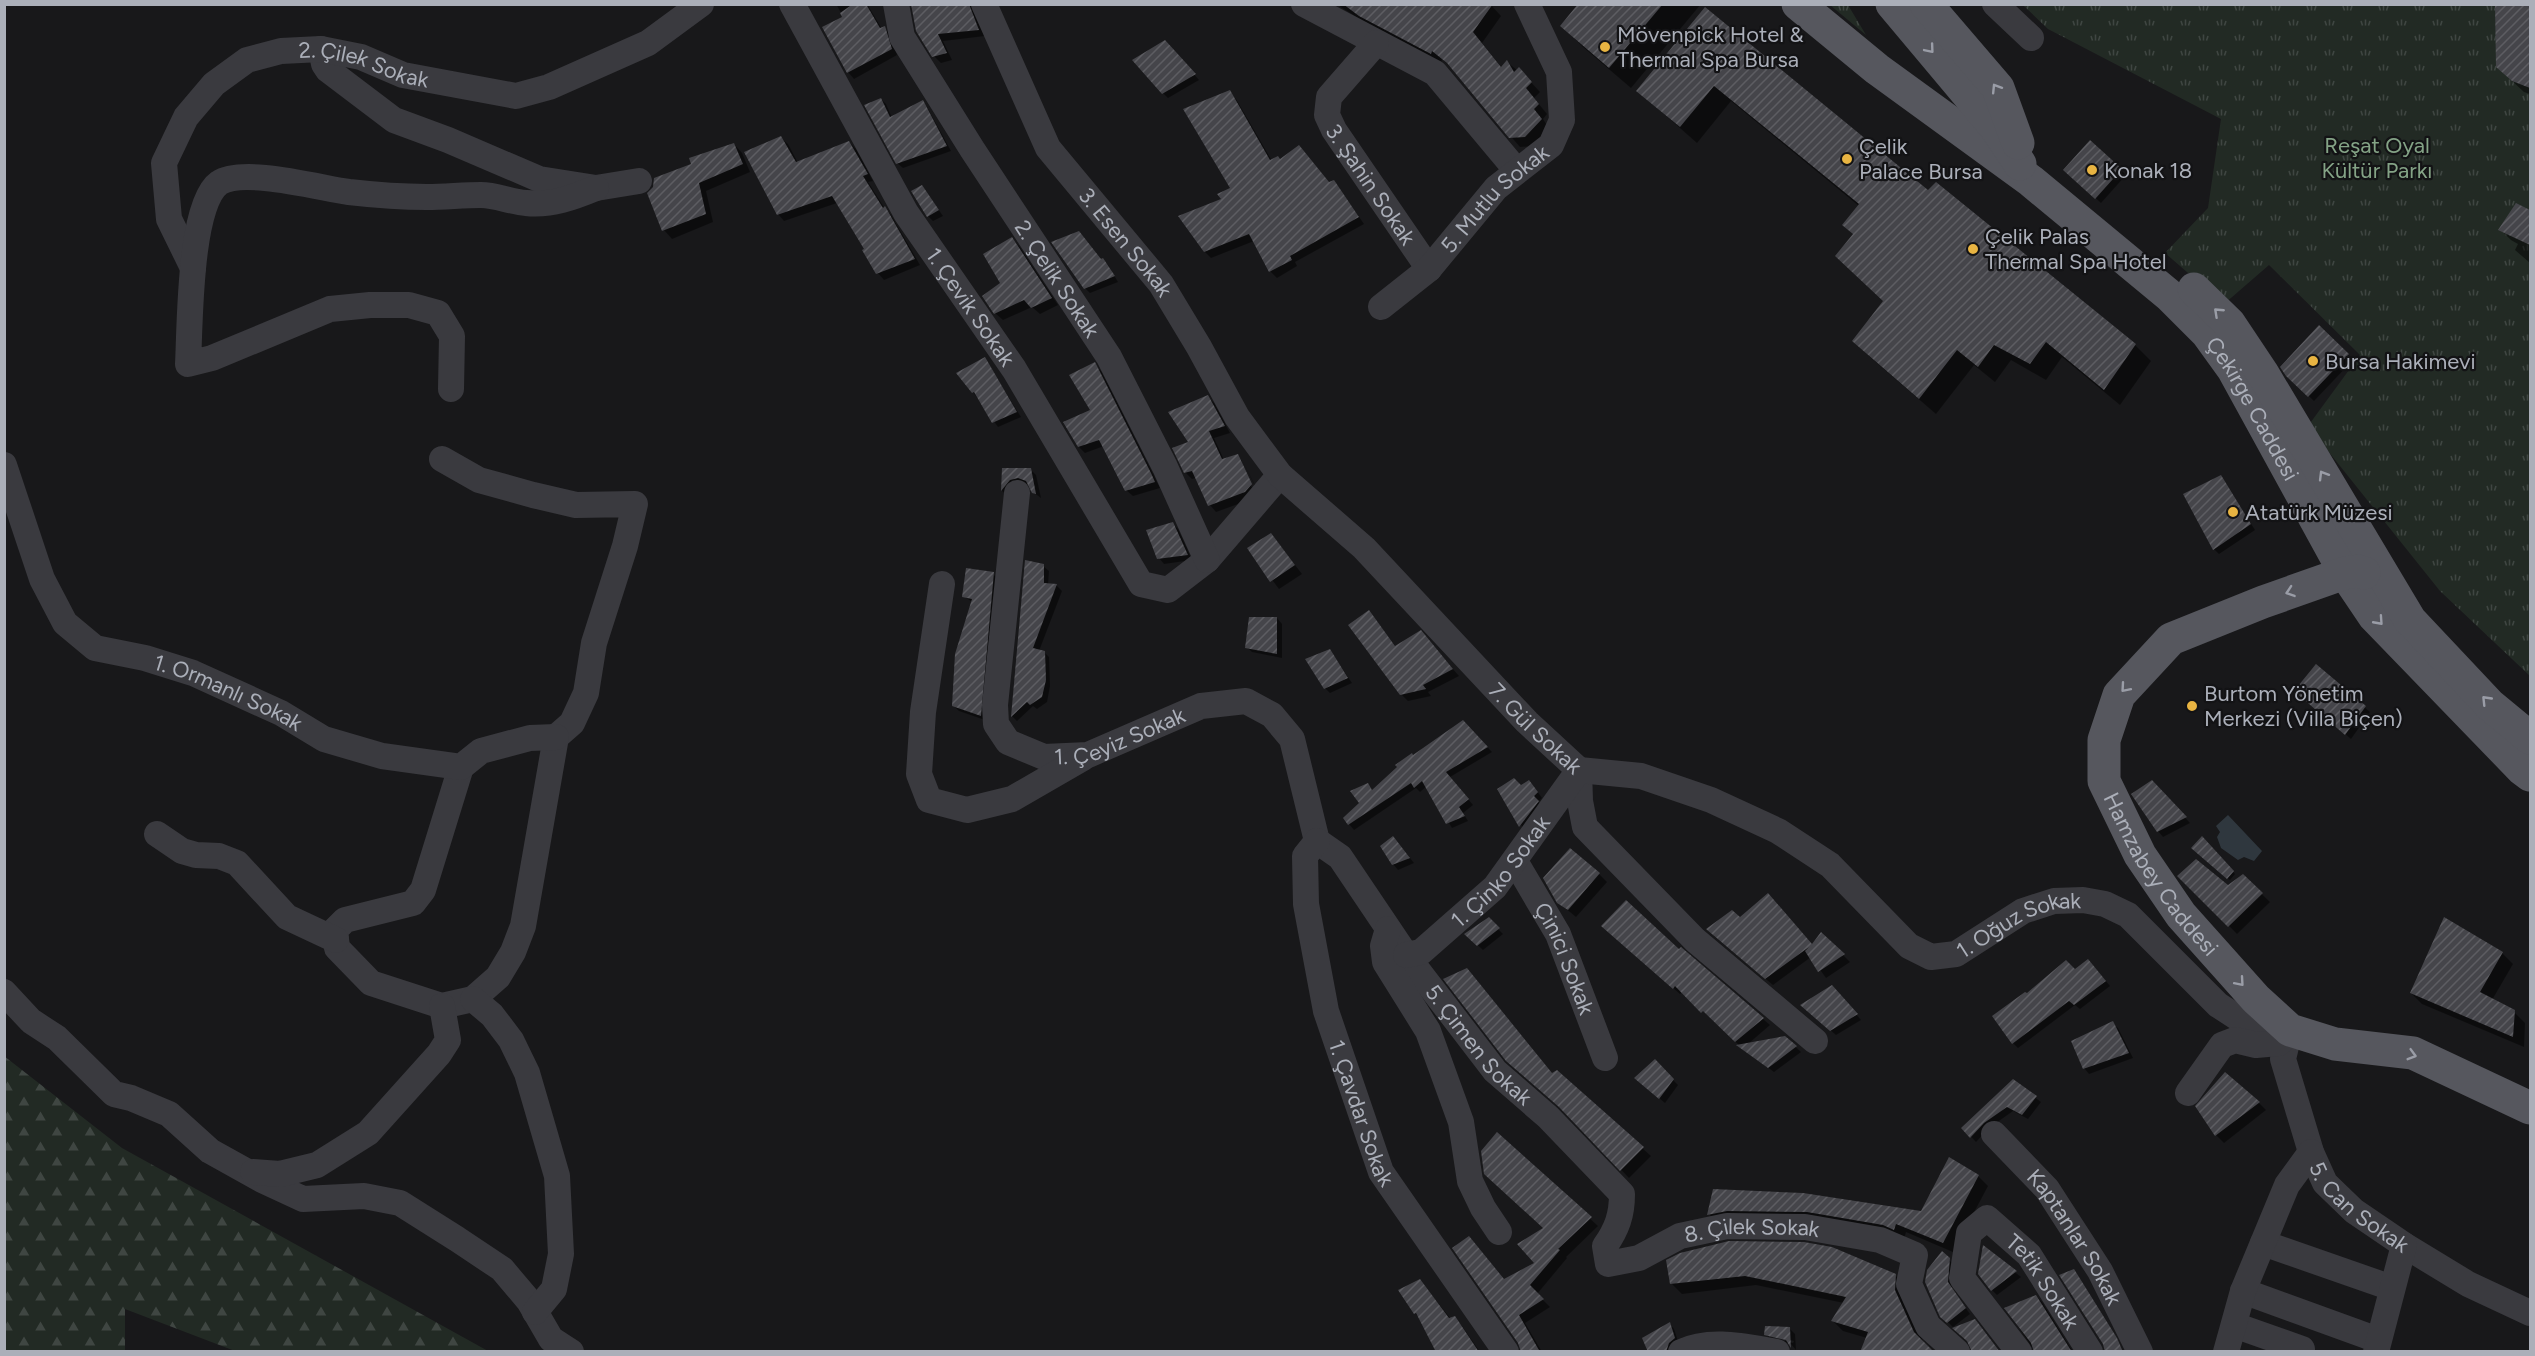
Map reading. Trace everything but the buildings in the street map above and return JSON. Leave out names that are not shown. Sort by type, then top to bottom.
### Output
[{"type":"main road","name":"Çekirge Caddesi","points":[[1798,4],[1877,69],[2031,182],[2170,296],[2207,333],[2233,369],[2345,573],[2374,616],[2530,775]]},
{"type":"main road","points":[[1892,4],[1996,128],[2031,182]]},
{"type":"main road","points":[[1926,4],[1998,88],[2031,182]]},
{"type":"main road","name":"Çekirge Caddesi","points":[[2031,182],[2180,276],[2229,323],[2263,374],[2410,620],[2490,705],[2530,738]]},
{"type":"main road","points":[[2345,573],[2358,571],[2372,577],[2392,592]]},
{"type":"main road","name":"Hamzabey Caddesi","points":[[2345,573],[2263,602],[2171,639],[2119,695],[2104,740],[2104,781],[2140,855],[2181,915],[2256,999],[2290,1030],[2335,1044],[2413,1053],[2530,1108]]},
{"type":"street","name":"2. Çilek Sokak","points":[[193,268],[169,219],[164,163],[186,117],[214,84],[247,60],[281,51],[321,49],[361,57],[402,75],[516,96],[549,87],[648,43],[701,4]]},
{"type":"street","name":"1. Çevik Sokak","points":[[792,4],[906,213],[1014,369],[1141,584],[1168,590],[1207,560]]},
{"type":"street","name":"2. Çelik Sokak","points":[[896,4],[902,37],[972,149],[1109,357],[1165,466],[1207,560]]},
{"type":"street","name":"3. Esen Sokak","points":[[984,4],[1048,148],[1161,284],[1237,417],[1280,475]]},
{"type":"street","points":[[1304,4],[1435,73],[1517,171]]},
{"type":"street","name":"5. Mutlu Sokak","points":[[1381,307],[1429,269],[1496,188],[1551,145],[1562,120],[1559,72],[1527,4]]},
{"type":"street","points":[[1995,4],[2031,38]]},
{"type":"street","name":"3. Şahin Sokak","points":[[1376,43],[1329,97],[1327,115],[1334,130],[1429,269]]},
{"type":"street","points":[[321,49],[324,64],[328,70],[394,120],[448,140],[539,179],[596,188]]},
{"type":"street","points":[[451,389],[452,336],[438,313],[410,304],[330,309],[212,358],[188,364],[193,268],[200,222],[208,196],[219,183],[238,176],[273,179],[350,192],[427,197],[484,195],[527,204],[563,201],[596,188],[639,181]]},
{"type":"street","points":[[442,459],[479,480],[533,495],[576,505],[635,504],[626,546],[594,643],[586,693],[572,723],[556,737],[523,926],[513,952],[498,977],[473,999],[442,1006],[371,983],[338,948],[335,930],[345,920],[413,903],[423,890],[461,767],[481,751],[530,738],[556,737]]},
{"type":"street","name":"1. Ormanlı Sokak","points":[[4,465],[42,579],[65,623],[95,648],[145,658],[193,673],[281,713],[324,739],[381,756],[461,767]]},
{"type":"street","points":[[1207,560],[1280,475]]},
{"type":"street","name":"7. Gül Sokak","points":[[1280,475],[1364,548],[1527,722],[1579,770],[1580,801],[1585,827],[1695,940],[1815,1041]]},
{"type":"street","name":"1. Çeyiz Sokak","points":[[1017,493],[995,705],[996,724],[1008,742],[1044,757],[1088,755],[1201,706],[1246,701],[1272,715],[1292,739],[1317,841]]},
{"type":"street","points":[[942,584],[923,712],[920,774],[929,800],[967,810],[1012,799],[1088,755]]},
{"type":"street","name":"1. Çinko Sokak","points":[[1406,955],[1421,952],[1496,887],[1579,770]]},
{"type":"street","name":"1. Oğuz Sokak","points":[[1579,770],[1641,776],[1711,800],[1778,831],[1830,865],[1910,946],[1931,957],[1956,954],[2023,911],[2054,901],[2083,900],[2105,904],[2128,915],[2218,1005],[2252,1027],[2290,1030]]},
{"type":"street","points":[[157,834],[182,851],[196,855],[219,856],[237,863],[287,917],[336,940]]},
{"type":"street","name":"5. Çimen Sokak","points":[[1317,841],[1340,857],[1406,955],[1495,1071],[1548,1117],[1622,1194],[1622,1213],[1614,1234],[1605,1246]]},
{"type":"street","name":"1. Çavdar Sokak","points":[[1317,841],[1305,856],[1306,904],[1326,1011],[1381,1172],[1506,1352]]},
{"type":"street","name":"Çinici Sokak","points":[[1515,861],[1558,934],[1605,1058]]},
{"type":"street","points":[[1388,929],[1383,946],[1384,962],[1428,1030],[1461,1122],[1470,1181],[1483,1208],[1499,1232]]},
{"type":"street","points":[[4,992],[31,1021],[57,1038],[114,1094],[169,1114],[210,1150],[246,1171],[303,1199],[364,1196],[399,1203],[502,1269],[535,1312],[551,1340],[571,1352]]},
{"type":"street","points":[[473,999],[492,1015],[515,1048],[527,1073],[557,1176],[561,1254],[554,1289],[535,1312]]},
{"type":"street","points":[[246,1171],[280,1174],[317,1165],[368,1133],[439,1054],[448,1040],[442,1006]]},
{"type":"street","points":[[2188,1093],[2222,1045],[2235,1040],[2256,1046],[2279,1043],[2290,1030]]},
{"type":"street","name":"5. Can Sokak","points":[[2290,1030],[2283,1059],[2311,1152],[2325,1183],[2355,1211],[2404,1245],[2468,1284],[2530,1313]]},
{"type":"street","name":"Kaptanlar Sokak","points":[[1994,1134],[2047,1189],[2100,1271],[2140,1352]]},
{"type":"street","points":[[2226,1352],[2243,1291],[2287,1185],[2311,1152]]},
{"type":"street","name":"Tetik Sokak","points":[[2019,1352],[1962,1278],[1969,1233],[1987,1218],[2029,1255],[2090,1352]]},
{"type":"street","name":"8. Çilek Sokak","points":[[1605,1246],[1608,1264],[1639,1258],[1680,1236],[1727,1226],[1805,1227],[1880,1240],[1915,1255],[1910,1284],[1928,1326],[1956,1352]]},
{"type":"street","points":[[2263,1243],[2392,1287]]},
{"type":"street","points":[[2243,1291],[2314,1317],[2377,1346],[2404,1245]]},
{"type":"street","points":[[2234,1324],[2302,1350],[2314,1317]]},
{"type":"street","points":[[1681,1352],[1693,1346],[1731,1344],[1777,1352]]},
{"type":"green space","points":[[1830,5],[1848,5],[1866,35]]},
{"type":"green space","name":"Reşat Oyal Kültür Parkı","points":[[2023,5],[2530,5],[2530,676],[2440,591],[2308,426],[2360,355],[2269,265],[2224,304],[2165,253],[2208,208],[2221,119],[2048,29]]},
{"type":"green space","points":[[4,1056],[122,1148],[488,1351],[235,1351],[125,1309],[125,1351],[5,1351]]},
{"type":"shaded area","points":[[2228,815],[2262,851],[2254,861],[2244,857],[2238,860],[2221,848],[2217,837],[2220,832],[2216,826]]},
{"type":"place","name":"Mövenpick Hotel & Thermal Spa Bursa","points":[[1605,47]]},
{"type":"place","name":"Çelik Palace Bursa","points":[[1847,159]]},
{"type":"place","name":"Konak 18","points":[[2092,170]]},
{"type":"place","name":"Çelik Palas Thermal Spa Hotel","points":[[1973,249]]},
{"type":"place","name":"Bursa Hakimevi","points":[[2313,361]]},
{"type":"place","name":"Atatürk Müzesi","points":[[2233,512]]},
{"type":"place","name":"Burtom Yönetim Merkezi (Villa Biçen)","points":[[2192,706]]}]
